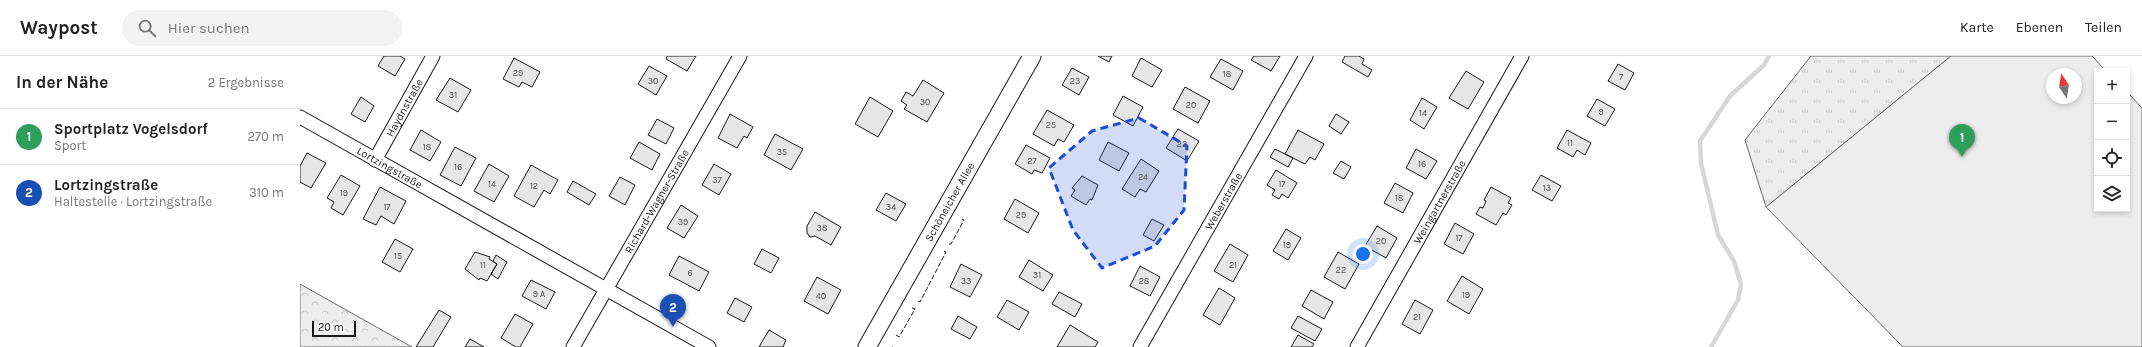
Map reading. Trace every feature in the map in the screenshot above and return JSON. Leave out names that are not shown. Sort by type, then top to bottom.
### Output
[{"type":"street","name":"Haydnstraße","points":[[375,160],[433,56]]},
{"type":"street","name":"Richard-Wagner-Straße","points":[[572,347],[740,56]]},
{"type":"street","name":"Schöneicher Allee","points":[[867,347],[1032,56]]},
{"type":"street","name":"Weberstraße","points":[[1140,347],[1306,56]]},
{"type":"street","name":"Weingartnerstraße","points":[[1357,347],[1522,56]]},
{"type":"street","name":"Lortzingstraße","points":[[300,118],[709,347]]},
{"type":"highlighted area","points":[[1139,118],[1187,146],[1184,210],[1155,246],[1102,268],[1073,230],[1049,168],[1092,131]]},
{"type":"green space","points":[[1811,56],[1951,56],[1766,207],[1745,140]]},
{"type":"green space","points":[[1951,56],[2092,56],[2103,68],[2094,68],[2094,212],[2130,212],[2130,95],[2142,108],[2142,347],[1903,347],[1766,207]]},
{"type":"green space","points":[[300,284],[412,347],[300,347]]},
{"type":"building","points":[[384,56],[400,56],[405,59],[395,76],[378,66]]},
{"type":"building","points":[[667,56],[696,56],[687,71],[666,59]]},
{"type":"building","points":[[1098,56],[1112,56],[1109,62]]},
{"type":"building","points":[[1254,56],[1280,56],[1271,71],[1251,60]]},
{"type":"building","points":[[1345,56],[1359,56],[1364,59],[1362,64],[1372,70],[1368,77],[1342,62]]},
{"type":"building","points":[[514,58],[540,72],[532,87],[522,82],[519,87],[503,79]]},
{"type":"building","points":[[1141,58],[1162,70],[1152,87],[1132,76]]},
{"type":"building","points":[[1221,59],[1243,71],[1233,90],[1210,77]]},
{"type":"building","points":[[1618,64],[1634,73],[1625,90],[1608,81]]},
{"type":"building","points":[[649,66],[667,76],[656,95],[638,84]]},
{"type":"building","points":[[1072,68],[1089,77],[1079,95],[1062,85]]},
{"type":"building","points":[[1466,71],[1484,82],[1468,109],[1449,98]]},
{"type":"building","points":[[450,78],[471,90],[458,112],[436,100]]},
{"type":"building","points":[[923,80],[944,93],[927,122],[904,109],[907,105],[901,101],[906,92],[913,96]]},
{"type":"building","points":[[1185,87],[1210,101],[1198,123],[1173,109]]},
{"type":"building","points":[[1123,96],[1143,107],[1133,126],[1113,115]]},
{"type":"building","points":[[361,97],[374,106],[365,122],[351,114]]},
{"type":"building","points":[[870,97],[893,111],[878,137],[855,124]]},
{"type":"building","points":[[1422,98],[1437,107],[1424,129],[1410,120]]},
{"type":"building","points":[[1597,99],[1615,109],[1605,126],[1587,116]]},
{"type":"building","points":[[1047,110],[1074,125],[1064,142],[1058,139],[1054,146],[1033,134]]},
{"type":"building","points":[[730,114],[753,127],[747,138],[744,136],[737,148],[718,138]]},
{"type":"building","points":[[1336,114],[1349,122],[1341,134],[1329,126]]},
{"type":"building","points":[[657,119],[674,128],[666,144],[648,135]]},
{"type":"building","points":[[1178,129],[1199,141],[1187,161],[1166,148]]},
{"type":"building","points":[[421,130],[441,142],[430,161],[410,150]]},
{"type":"building","points":[[1298,130],[1324,144],[1315,160],[1310,157],[1305,164],[1285,154]]},
{"type":"building","points":[[1567,130],[1591,143],[1585,155],[1577,150],[1573,157],[1557,148]]},
{"type":"building","points":[[775,134],[803,149],[791,170],[764,155]]},
{"type":"building","points":[[639,142],[660,154],[652,170],[630,158]]},
{"type":"building","points":[[1108,142],[1129,153],[1119,171],[1099,160]]},
{"type":"building","points":[[1026,145],[1050,158],[1042,173],[1034,170],[1032,174],[1015,164]]},
{"type":"building","points":[[455,147],[476,158],[461,186],[440,175]]},
{"type":"building","points":[[1275,149],[1293,158],[1288,167],[1270,157]]},
{"type":"building","points":[[1416,149],[1437,161],[1426,179],[1406,168]]},
{"type":"building","points":[[307,153],[326,163],[311,188],[300,182],[300,166]]},
{"type":"building","points":[[1141,159],[1159,171],[1146,192],[1140,189],[1135,197],[1122,189]]},
{"type":"building","points":[[1341,161],[1351,167],[1344,179],[1333,173]]},
{"type":"building","points":[[489,164],[509,176],[494,202],[474,191]]},
{"type":"building","points":[[714,164],[731,174],[719,195],[702,185]]},
{"type":"building","points":[[531,165],[558,180],[550,194],[544,190],[534,207],[514,196]]},
{"type":"building","points":[[1276,170],[1297,183],[1288,198],[1282,194],[1279,199],[1272,195],[1275,190],[1267,185]]},
{"type":"building","points":[[341,175],[360,186],[343,215],[331,208],[334,202],[327,198]]},
{"type":"building","points":[[1541,175],[1561,186],[1552,201],[1532,190]]},
{"type":"building","points":[[1082,176],[1098,185],[1092,200],[1090,199],[1086,205],[1071,196],[1075,190],[1072,188]]},
{"type":"building","points":[[620,177],[635,185],[625,205],[609,196]]},
{"type":"building","points":[[573,181],[596,194],[589,205],[567,192]]},
{"type":"building","points":[[1395,183],[1413,193],[1403,213],[1384,203]]},
{"type":"building","points":[[380,187],[406,201],[394,224],[381,216],[376,225],[363,219]]},
{"type":"building","points":[[1491,187],[1511,198],[1508,203],[1512,205],[1506,215],[1503,213],[1496,225],[1476,214],[1480,207],[1483,208],[1486,201],[1484,200]]},
{"type":"building","points":[[886,193],[906,204],[896,221],[876,210]]},
{"type":"building","points":[[1015,199],[1039,213],[1028,233],[1004,219]]},
{"type":"building","points":[[681,205],[698,216],[684,238],[667,228]]},
{"type":"building","points":[[815,212],[841,227],[831,245],[815,236],[810,237],[807,233],[807,226]]},
{"type":"building","points":[[1152,219],[1164,225],[1154,241],[1143,235]]},
{"type":"building","points":[[1455,223],[1474,234],[1463,254],[1444,244]]},
{"type":"building","points":[[1377,226],[1397,238],[1386,258],[1365,246]]},
{"type":"building","points":[[1286,229],[1301,238],[1288,260],[1273,251]]},
{"type":"building","points":[[395,239],[413,249],[400,272],[382,262]]},
{"type":"building","points":[[1230,244],[1248,255],[1233,282],[1214,271]]},
{"type":"building","points":[[762,249],[779,258],[771,273],[754,264]]},
{"type":"building","points":[[475,252],[490,257],[489,259],[497,264],[487,281],[480,278],[479,280],[465,269]]},
{"type":"building","points":[[1338,252],[1359,264],[1345,289],[1324,277]]},
{"type":"building","points":[[496,255],[507,262],[498,279],[491,274],[497,264],[493,261]]},
{"type":"building","points":[[679,256],[709,272],[699,291],[669,275]]},
{"type":"building","points":[[1029,260],[1053,275],[1043,291],[1019,277]]},
{"type":"building","points":[[961,264],[982,275],[970,297],[950,287]]},
{"type":"building","points":[[1140,266],[1160,277],[1150,296],[1130,286]]},
{"type":"building","points":[[1462,276],[1483,289],[1469,314],[1447,301]]},
{"type":"building","points":[[817,277],[841,290],[828,314],[804,301]]},
{"type":"building","points":[[531,280],[555,292],[546,309],[522,296]]},
{"type":"building","points":[[1219,288],[1235,298],[1220,325],[1203,315]]},
{"type":"building","points":[[1311,290],[1333,302],[1324,319],[1302,306]]},
{"type":"building","points":[[1059,292],[1082,304],[1075,317],[1052,304]]},
{"type":"building","points":[[735,298],[752,307],[744,322],[727,313]]},
{"type":"building","points":[[1007,300],[1029,312],[1019,330],[997,317]]},
{"type":"building","points":[[1415,300],[1433,310],[1420,334],[1402,324]]},
{"type":"building","points":[[439,310],[451,317],[433,347],[416,347]]},
{"type":"building","points":[[515,314],[533,324],[520,347],[516,347],[501,338]]},
{"type":"building","points":[[958,316],[977,327],[970,339],[951,329]]},
{"type":"building","points":[[1298,316],[1322,329],[1315,341],[1291,328]]},
{"type":"building","points":[[1070,325],[1098,342],[1095,347],[1057,347]]},
{"type":"building","points":[[769,330],[786,340],[783,347],[759,347]]},
{"type":"building","points":[[1298,335],[1314,344],[1312,347],[1291,347]]},
{"type":"building","points":[[470,339],[484,347],[465,347]]},
{"type":"waterway","points":[[1711,347],[1738,300],[1741,284],[1734,261],[1718,235],[1701,163],[1700,141],[1730,96],[1764,65],[1769,56]]},
{"type":"fence","points":[[949,244],[951,244],[964,220],[962,219]]},
{"type":"fence","points":[[918,301],[920,302],[946,252],[944,251]]},
{"type":"fence","points":[[896,335],[899,337],[915,309],[912,308]]},
{"type":"place","name":"Sportplatz Vogelsdorf","points":[[1962,157]]},
{"type":"place","name":"Lortzingstraße","points":[[673,327]]}]
